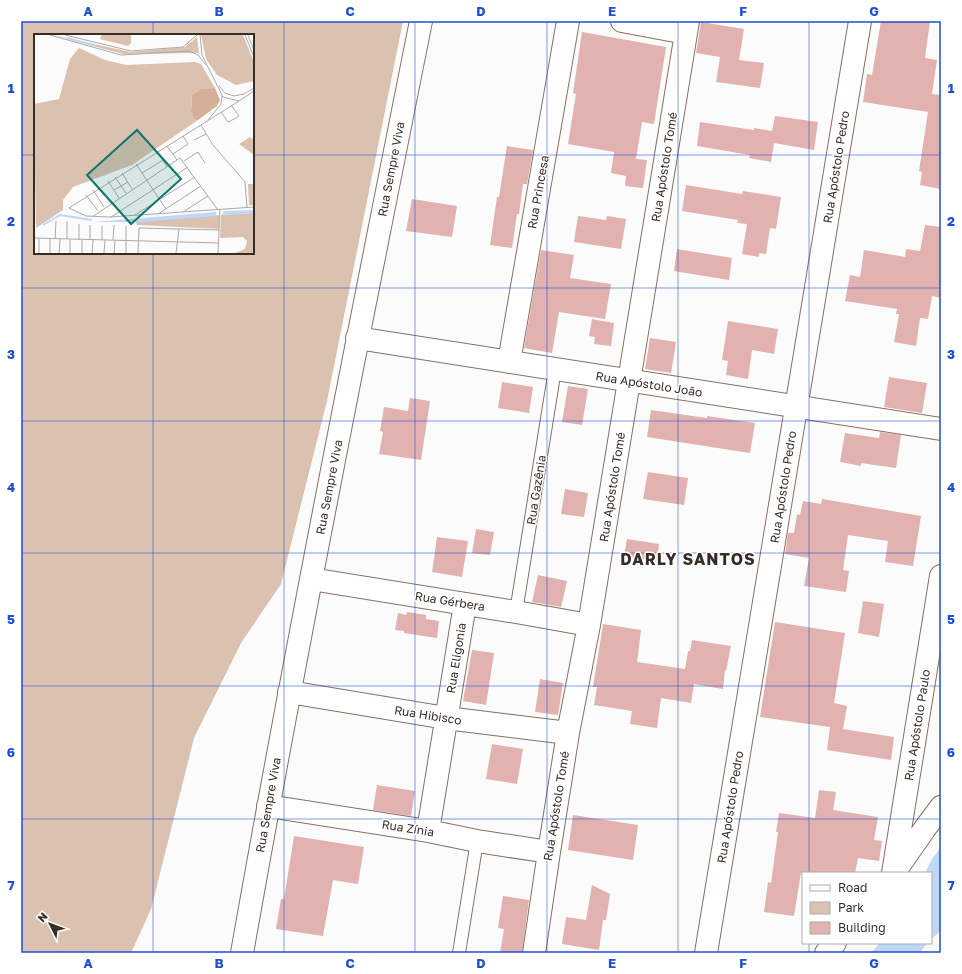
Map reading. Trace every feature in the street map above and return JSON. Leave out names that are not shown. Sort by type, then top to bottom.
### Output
[{"type":"street","name":"Rua Sempre Viva","points":[[242,953],[289,692],[421,21]]},
{"type":"street","name":"Rua Princesa","points":[[509,362],[568,21]]},
{"type":"street","points":[[622,21],[687,27]]},
{"type":"street","name":"Rua Apóstolo Pedro","points":[[706,953],[860,21]]},
{"type":"street","name":"Rua Apóstolo Tomé","points":[[534,953],[568,733],[589,625],[687,27]]},
{"type":"street","name":"Rua Apóstolo João","points":[[358,338],[941,429]]},
{"type":"street","name":"Rua Apóstolo Paulo","points":[[894,872],[941,576]]},
{"type":"street","name":"Rua Gérbera","points":[[311,579],[589,625]]},
{"type":"street","name":"Rua Eligonia","points":[[428,831],[465,604]]},
{"type":"street","name":"Rua Hibisco","points":[[289,692],[446,718],[568,733]]},
{"type":"street","name":"Rua Zínia","points":[[268,806],[549,852]]},
{"type":"street","points":[[895,872],[941,808]]},
{"type":"street","points":[[826,953],[834,944]]},
{"type":"lane","name":"Rua Gazênia","points":[[516,612],[555,369]]},
{"type":"lane","points":[[459,953],[477,841]]},
{"type":"green space","points":[[21,21],[403,21],[327,401],[281,584],[241,643],[194,738],[151,909],[131,953],[21,953]]},
{"type":"water","points":[[941,847],[941,931],[932,938],[932,872],[926,872],[932,859]]},
{"type":"water","points":[[879,944],[926,944],[920,953],[871,953]]},
{"type":"building","points":[[881,21],[930,21],[925,58],[937,60],[932,94],[941,95],[941,189],[920,185],[922,172],[919,171],[928,112],[863,102],[867,74],[872,75]]},
{"type":"building","points":[[701,22],[744,29],[739,60],[764,63],[760,88],[716,82],[720,57],[696,53]]},
{"type":"building","points":[[582,32],[666,47],[654,124],[642,122],[636,159],[647,160],[643,188],[625,186],[626,176],[611,173],[614,152],[568,144],[576,94],[573,93]]},
{"type":"building","points":[[775,116],[818,122],[814,150],[774,143],[771,162],[749,158],[750,155],[697,146],[700,122],[754,130],[754,128],[772,131]]},
{"type":"building","points":[[507,146],[533,150],[527,184],[523,184],[512,248],[490,245],[497,197],[499,197]]},
{"type":"building","points":[[686,185],[742,194],[743,191],[781,197],[776,229],[770,228],[766,254],[759,253],[759,257],[742,254],[747,224],[737,223],[738,220],[682,211]]},
{"type":"building","points":[[412,199],[457,206],[452,237],[406,231]]},
{"type":"building","points":[[578,216],[606,220],[607,216],[626,219],[621,249],[574,242]]},
{"type":"building","points":[[925,225],[941,227],[941,298],[932,296],[928,319],[920,318],[916,346],[894,342],[899,314],[896,314],[897,309],[845,301],[850,275],[860,277],[864,250],[905,257],[906,249],[920,251]]},
{"type":"building","points":[[677,249],[732,258],[729,280],[674,271]]},
{"type":"building","points":[[541,250],[574,255],[570,278],[611,284],[605,319],[559,312],[552,353],[524,348]]},
{"type":"building","points":[[592,319],[614,323],[611,346],[594,344],[595,337],[589,336]]},
{"type":"building","points":[[728,321],[778,329],[774,354],[752,350],[748,379],[726,375],[728,361],[722,360]]},
{"type":"building","points":[[650,338],[676,342],[671,373],[645,369]]},
{"type":"building","points":[[889,377],[927,383],[922,413],[884,407]]},
{"type":"building","points":[[502,382],[533,387],[529,413],[498,408]]},
{"type":"building","points":[[568,386],[588,389],[582,425],[562,422]]},
{"type":"building","points":[[410,398],[430,401],[421,460],[379,454],[383,432],[380,431],[384,407],[408,411]]},
{"type":"building","points":[[651,410],[755,423],[750,453],[647,437]]},
{"type":"building","points":[[880,432],[901,435],[896,468],[861,463],[861,466],[840,462],[845,433],[879,438]]},
{"type":"building","points":[[648,472],[688,478],[684,505],[643,499]]},
{"type":"building","points":[[565,489],[588,493],[584,517],[561,514]]},
{"type":"building","points":[[822,499],[921,516],[913,566],[885,562],[888,541],[848,535],[843,570],[849,571],[846,592],[804,586],[809,558],[785,554],[788,533],[794,533],[797,514],[800,515],[803,501],[821,504]]},
{"type":"building","points":[[476,529],[494,532],[490,555],[472,553]]},
{"type":"building","points":[[437,537],[468,541],[462,577],[432,572]]},
{"type":"building","points":[[627,539],[659,544],[657,561],[624,556]]},
{"type":"building","points":[[538,575],[567,581],[561,607],[532,602]]},
{"type":"building","points":[[863,601],[884,604],[879,637],[858,633]]},
{"type":"building","points":[[407,612],[426,615],[426,619],[439,621],[437,638],[404,633],[404,631],[395,630],[398,613],[406,615]]},
{"type":"building","points":[[775,622],[845,633],[834,703],[847,706],[843,729],[760,717]]},
{"type":"building","points":[[603,624],[641,630],[637,662],[685,669],[688,651],[690,651],[692,640],[731,646],[726,671],[725,670],[723,689],[694,684],[691,703],[661,698],[657,728],[630,724],[632,711],[594,705],[597,687],[593,687]]},
{"type":"building","points":[[472,650],[494,653],[486,705],[463,701]]},
{"type":"building","points":[[540,679],[563,683],[558,715],[535,712]]},
{"type":"building","points":[[830,727],[894,737],[891,760],[827,750]]},
{"type":"building","points":[[492,744],[523,749],[517,784],[486,779]]},
{"type":"building","points":[[377,785],[415,791],[411,816],[373,810]]},
{"type":"building","points":[[819,790],[836,792],[833,810],[878,817],[874,840],[882,841],[879,861],[858,858],[855,872],[802,872],[794,916],[764,912],[768,882],[771,883],[779,813],[815,818]]},
{"type":"building","points":[[573,815],[638,825],[633,860],[568,850]]},
{"type":"building","points":[[294,836],[364,847],[358,884],[333,880],[323,936],[276,929],[281,899],[284,899]]},
{"type":"building","points":[[592,885],[610,894],[606,920],[603,920],[599,950],[562,944],[566,917],[586,920]]},
{"type":"building","points":[[503,896],[529,900],[522,953],[500,953],[504,929],[498,928]]},
{"type":"district","name":"DARLY SANTOS","points":[[688,559]]}]
